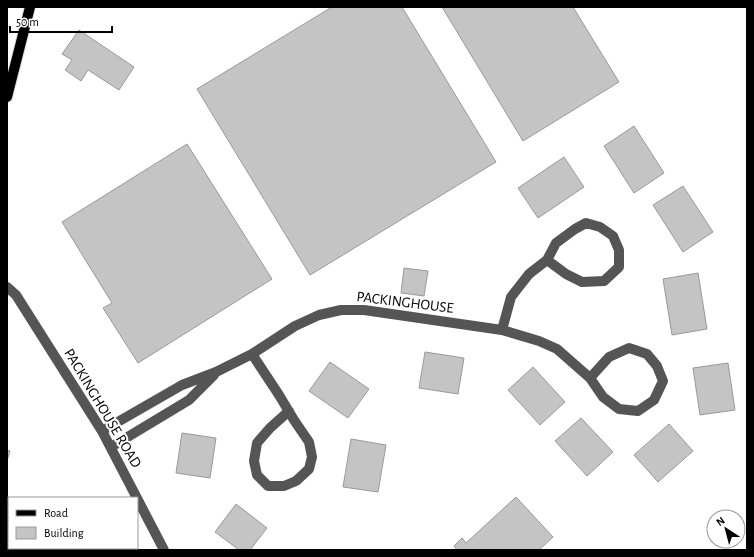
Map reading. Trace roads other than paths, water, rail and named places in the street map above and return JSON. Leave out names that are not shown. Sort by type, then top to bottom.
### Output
[{"type":"main road","points":[[7,97],[30,7]]},
{"type":"street","points":[[502,330],[511,297],[529,274],[547,260],[556,243],[575,229],[586,223],[600,227],[613,236],[619,250],[619,267],[604,282],[582,282],[566,274],[547,260]]},
{"type":"street","name":"PACKINGHOUSE ROAD","points":[[7,287],[16,295],[102,431],[137,497]]},
{"type":"street","name":"PACKINGHOUSE","points":[[102,431],[182,385],[216,372],[252,354],[295,326],[319,315],[341,310],[364,310],[502,330],[539,341],[557,349],[590,378]]},
{"type":"street","points":[[629,348],[647,354],[657,366],[663,381],[654,400],[638,411],[619,409],[603,397],[590,378],[609,357],[629,348]]},
{"type":"street","points":[[252,354],[279,395],[289,411],[294,420],[309,442],[312,457],[309,469],[296,481],[284,486],[268,486],[256,475],[254,461],[257,444],[270,428],[289,411]]},
{"type":"street","name":"PACKINGHOUSE","points":[[111,447],[189,400],[216,372]]},
{"type":"street","name":"PACKINGHOUSE ROAD","points":[[138,499],[164,550]]}]
